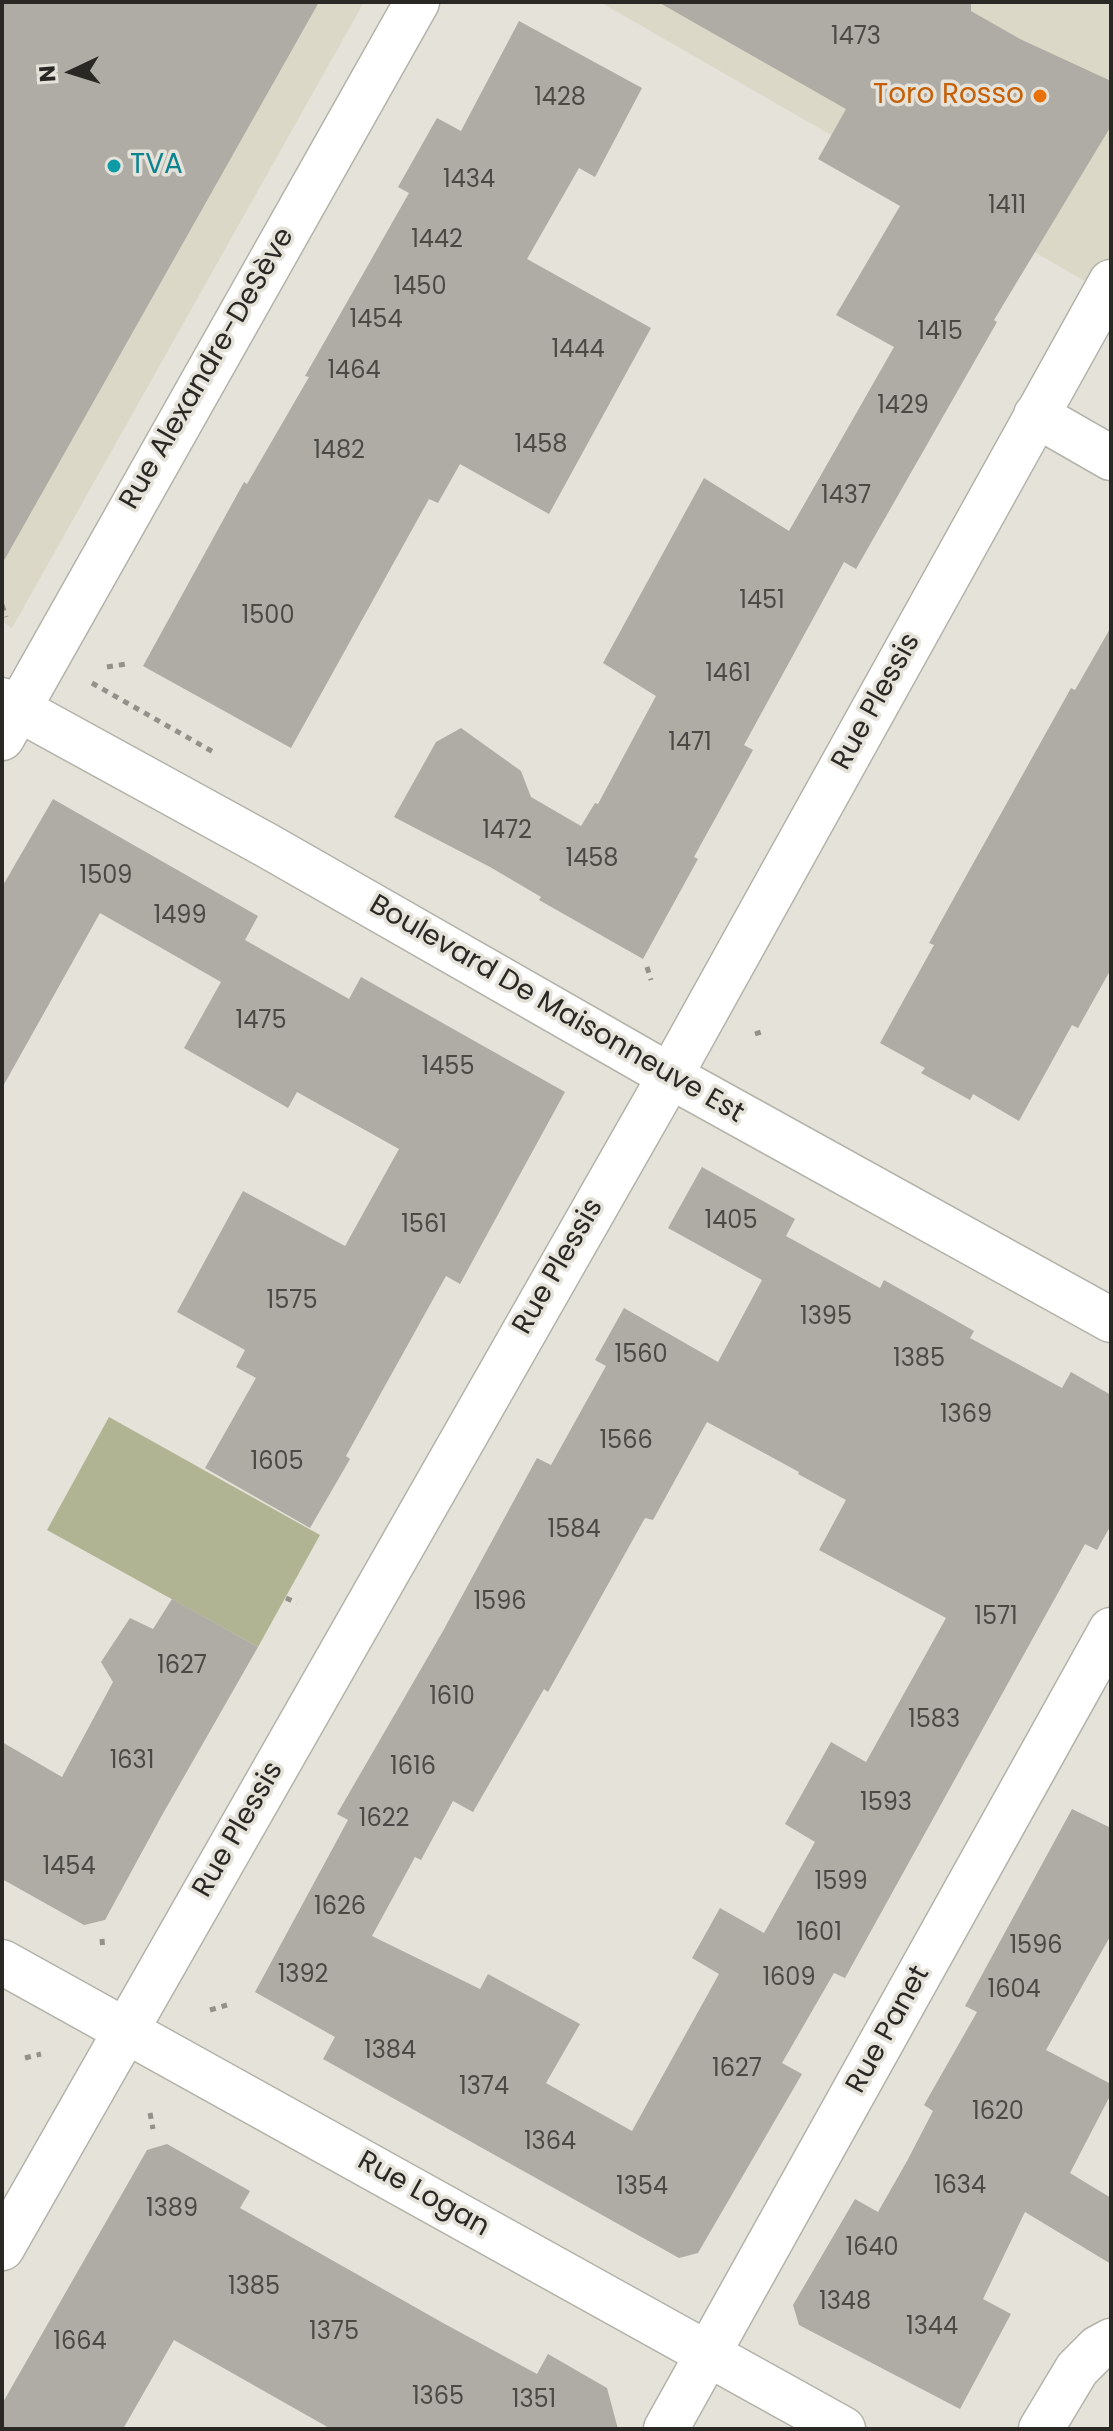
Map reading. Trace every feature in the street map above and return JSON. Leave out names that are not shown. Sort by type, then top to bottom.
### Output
[{"type":"street","name":"Rue Alexandre-DeSève","points":[[7,716],[69,614],[417,2]]},
{"type":"street","name":"Rue Plessis","points":[[2,2248],[670,1076],[1111,282]]},
{"type":"street","points":[[1036,415],[1111,458]]},
{"type":"street","name":"Boulevard De Maisonneuve Est","points":[[7,716],[268,846],[670,1076],[1111,1320]]},
{"type":"street","name":"Rue Panet","points":[[666,2429],[1111,1630]]},
{"type":"street","name":"Rue Logan","points":[[2,1962],[843,2429]]},
{"type":"street","points":[[1041,2429],[1077,2369],[1098,2348],[1111,2341]]},
{"type":"path","points":[[2,605],[6,617]]},
{"type":"path","points":[[107,667],[126,664]]},
{"type":"path","points":[[647,967],[651,980]]},
{"type":"path","points":[[755,1034],[764,1031]]},
{"type":"path","points":[[286,1598],[297,1603]]},
{"type":"path","points":[[102,1939],[103,1951]]},
{"type":"path","points":[[210,2010],[227,2005]]},
{"type":"path","points":[[25,2058],[41,2054]]},
{"type":"path","points":[[150,2113],[153,2129]]},
{"type":"shaded area","name":"TVA","points":[[2,2],[364,2],[12,628],[2,621]]},
{"type":"shaded area","points":[[600,2],[1111,2],[1111,296]]},
{"type":"green space","points":[[109,1417],[320,1535],[258,1647],[47,1530]]},
{"type":"building","name":"TVA","points":[[2,2],[319,2],[2,564]]},
{"type":"building","points":[[658,2],[971,2],[971,11],[1020,39],[1111,81],[1111,126],[994,320],[997,322],[856,569],[844,562],[744,745],[753,750],[643,959],[539,900],[541,897],[490,867],[394,817],[436,742],[461,728],[521,771],[531,797],[581,826],[595,803],[598,804],[656,696],[603,663],[704,478],[789,531],[894,347],[836,315],[900,206],[818,159],[846,109]]},
{"type":"building","points":[[519,21],[642,88],[595,177],[579,168],[527,259],[651,328],[549,514],[460,464],[438,503],[429,499],[291,748],[143,666],[244,482],[247,484],[309,377],[305,376],[409,193],[398,187],[437,118],[461,131]]},
{"type":"building","points":[[1111,627],[1111,969],[1078,1028],[1072,1025],[1019,1121],[973,1094],[970,1100],[921,1073],[925,1068],[880,1043],[934,945],[929,943],[970,869],[1071,688],[1075,690]]},
{"type":"building","points":[[53,799],[258,916],[245,940],[349,999],[361,977],[565,1092],[460,1284],[446,1276],[346,1456],[350,1459],[310,1528],[205,1468],[256,1378],[236,1367],[245,1350],[177,1312],[243,1191],[345,1246],[399,1149],[297,1092],[288,1108],[184,1048],[221,982],[100,913],[2,1088],[2,887]]},
{"type":"building","points":[[702,1167],[795,1219],[786,1236],[880,1288],[884,1280],[974,1331],[970,1338],[1062,1388],[1071,1372],[1111,1395],[1111,1525],[1097,1550],[1085,1544],[845,1978],[834,1973],[782,2063],[802,2074],[698,2253],[679,2258],[323,2059],[335,2037],[255,1992],[348,1820],[337,1814],[443,1631],[537,1458],[551,1465],[606,1366],[595,1360],[624,1308],[718,1362],[762,1280],[668,1228]],"holes":[[[707,1422],[846,1500],[819,1550],[946,1618],[866,1762],[831,1742],[785,1824],[815,1842],[764,1933],[720,1908],[692,1958],[719,1974],[632,2131],[546,2083],[580,2024],[488,1974],[480,1989],[372,1936],[415,1857],[421,1860],[453,1801],[473,1812],[544,1689],[548,1692],[645,1518],[653,1520]]]},
{"type":"building","points":[[172,1599],[258,1647],[105,1920],[84,1925],[2,1879],[2,1742],[62,1777],[113,1682],[101,1662],[130,1618],[153,1629]]},
{"type":"building","points":[[1072,1809],[1111,1828],[1111,1935],[1046,2050],[1111,2084],[1111,2094],[1070,2173],[1111,2198],[1111,2264],[1025,2212],[983,2299],[1011,2314],[960,2409],[799,2325],[793,2305],[855,2199],[878,2212],[907,2161],[933,2111],[924,2105],[977,2012],[965,2006]]},
{"type":"building","points":[[167,2144],[250,2191],[240,2208],[443,2323],[537,2374],[548,2354],[607,2388],[618,2429],[331,2429],[174,2340],[123,2429],[2,2429],[2,2404],[147,2150]]},
{"type":"place","name":"Toro Rosso","points":[[1040,96]]},
{"type":"place","name":"TVA","points":[[114,166]]}]
